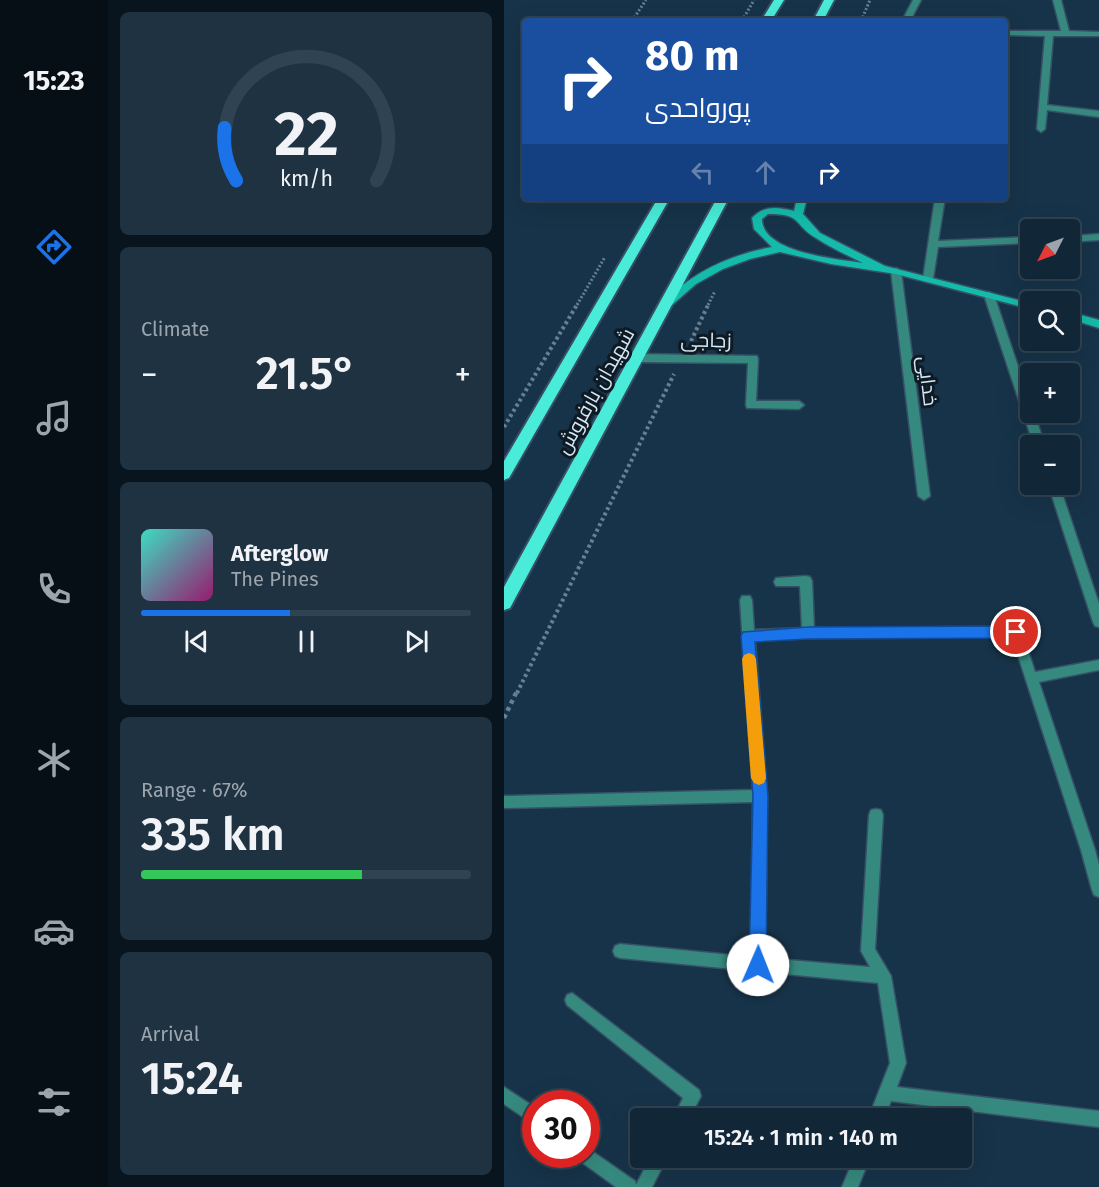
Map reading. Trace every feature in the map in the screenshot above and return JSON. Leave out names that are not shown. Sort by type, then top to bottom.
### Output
[{"type":"highway","points":[[768,18],[778,0]]},
{"type":"highway","points":[[819,18],[828,0]]},
{"type":"highway","name":"شهیدان بارفروش","points":[[504,474],[662,201]]},
{"type":"highway","name":"شهیدان بارفروش","points":[[504,603],[721,201]]},
{"type":"main road","points":[[798,214],[801,201]]},
{"type":"main road","points":[[881,268],[817,235],[798,214],[766,211],[757,218],[757,227],[766,239],[780,249],[831,261],[896,271],[1020,303]]},
{"type":"main road","points":[[667,304],[684,287],[705,272],[729,261],[780,249]]},
{"type":"main road","points":[[1080,319],[1099,324]]},
{"type":"street","points":[[908,18],[917,0]]},
{"type":"street","points":[[1057,0],[1065,33]]},
{"type":"street","points":[[1008,33],[1099,33]]},
{"type":"street","points":[[1041,129],[1049,33]]},
{"type":"street","points":[[1043,107],[1099,114]]},
{"type":"street","points":[[928,279],[940,201]]},
{"type":"street","points":[[1080,238],[1099,237]]},
{"type":"street","points":[[934,244],[1020,240]]},
{"type":"street","name":"خدایی","points":[[896,271],[924,496]]},
{"type":"street","points":[[989,295],[1036,435]]},
{"type":"street","name":"زجاجی","points":[[637,358],[753,359],[751,405],[799,405]]},
{"type":"street","points":[[1057,495],[1099,622]]},
{"type":"street","points":[[780,582],[806,581],[808,633]]},
{"type":"street","points":[[746,600],[760,796],[758,965]]},
{"type":"street","points":[[748,636],[808,633],[1016,632],[1099,890]]},
{"type":"street","points":[[1031,678],[1099,665]]},
{"type":"street","points":[[504,802],[760,796]]},
{"type":"street","points":[[876,815],[868,951],[885,976],[898,1063],[880,1108]]},
{"type":"street","points":[[620,951],[885,976]]},
{"type":"street","points":[[572,1000],[693,1096],[687,1108]]},
{"type":"street","points":[[886,1093],[1099,1119]]},
{"type":"street","points":[[504,1095],[522,1108]]},
{"type":"street","points":[[600,1165],[629,1187]]},
{"type":"street","points":[[643,1187],[653,1168]]},
{"type":"street","points":[[850,1187],[858,1168]]},
{"type":"path","points":[[634,18],[646,0]]},
{"type":"path","points":[[744,18],[754,0]]},
{"type":"path","points":[[862,18],[870,0]]},
{"type":"path","points":[[504,426],[610,248]]},
{"type":"path","points":[[504,718],[729,261]]},
{"type":"slow traffic","points":[[749,659],[759,778]]},
{"type":"route","points":[[758,965],[760,796],[748,636],[808,633],[1016,632]]}]
